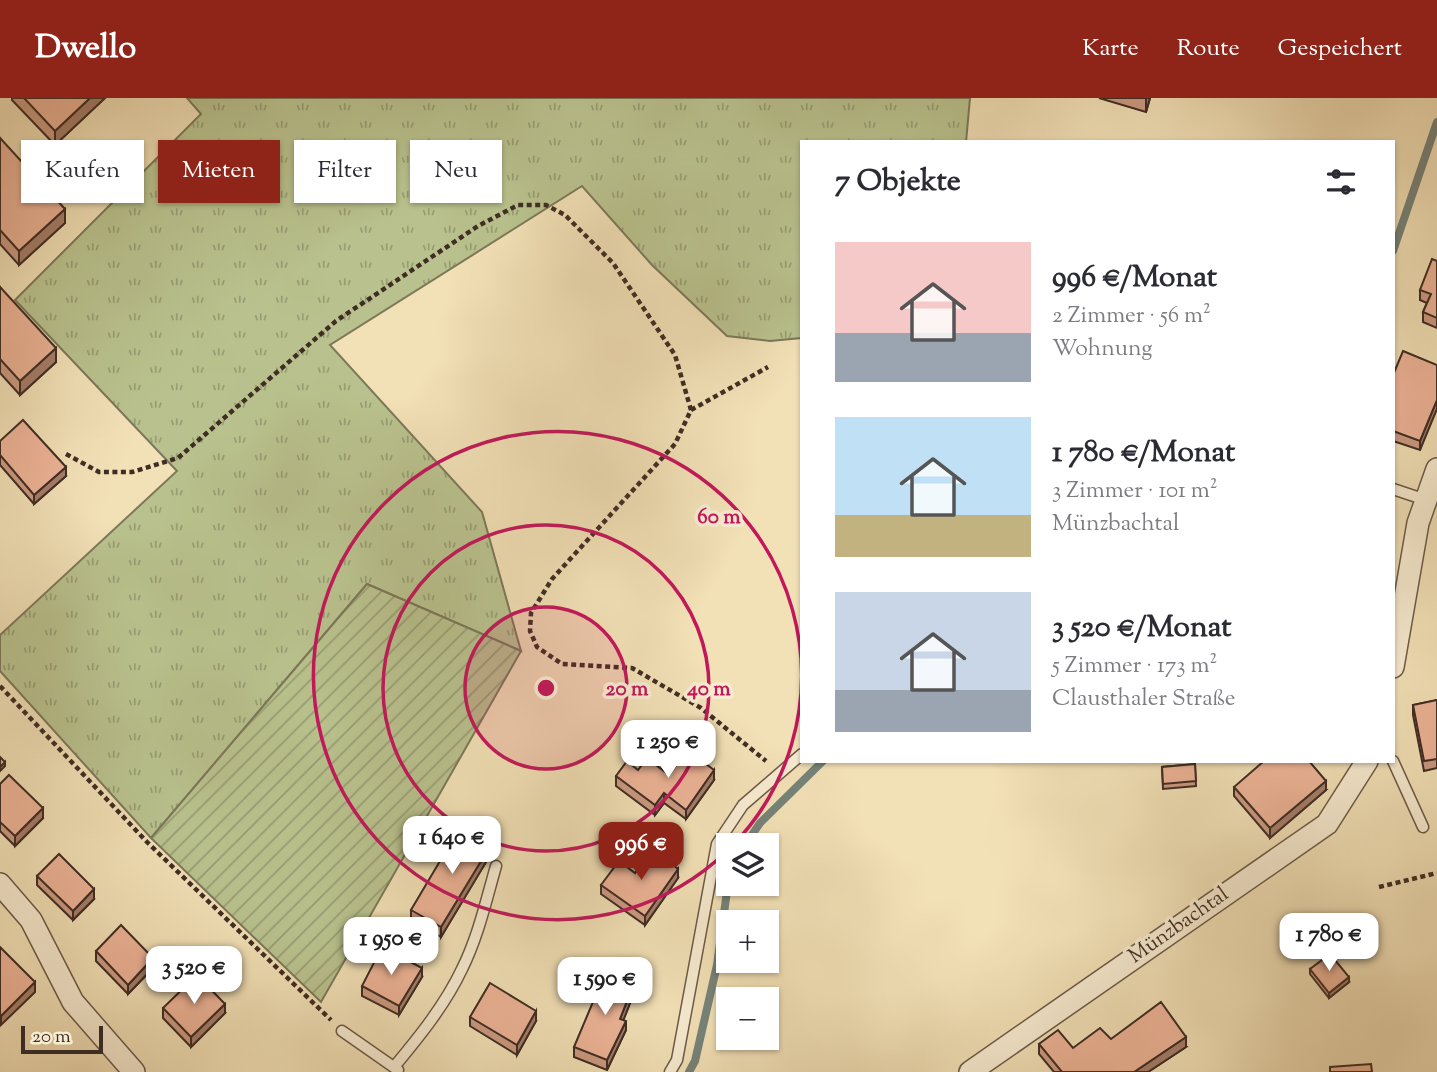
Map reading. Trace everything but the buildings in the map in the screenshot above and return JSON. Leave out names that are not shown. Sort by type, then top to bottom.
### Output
[{"type":"street","points":[[1395,655],[1418,523],[1437,469]]},
{"type":"street","name":"Münzbachtal","points":[[970,1072],[1327,824],[1366,763]]},
{"type":"street","points":[[0,884],[31,920],[73,1002],[134,1072]]},
{"type":"lane","points":[[1395,490],[1426,500]]},
{"type":"lane","points":[[670,1072],[677,1060],[717,844],[743,805],[800,756]]},
{"type":"lane","points":[[1394,763],[1423,827]]},
{"type":"lane","points":[[342,1031],[397,1070],[462,970],[475,937],[496,866]]},
{"type":"path","points":[[66,454],[99,472],[132,472],[178,458],[336,321],[478,226],[518,205],[546,205],[565,215],[613,263],[676,355],[691,410]]},
{"type":"path","points":[[768,367],[691,410],[675,444],[552,579],[531,613],[530,631],[537,648],[562,664],[632,668],[701,708],[780,773]]},
{"type":"path","points":[[0,686],[147,842],[342,1031]]},
{"type":"path","points":[[1380,887],[1437,873]]},
{"type":"green space","points":[[187,98],[970,98],[966,140],[800,140],[800,338],[770,341],[727,336],[652,265],[582,186],[330,345],[482,512],[521,651],[367,584],[151,838],[0,671],[0,635],[177,471],[15,300],[112,203],[144,203],[144,171],[158,157],[158,203],[280,203],[280,140],[175,140],[201,114]]},
{"type":"green space","points":[[367,584],[521,651],[321,1002],[151,838]]},
{"type":"waterway","points":[[1395,245],[1437,122]]},
{"type":"waterway","points":[[753,833],[821,763]]},
{"type":"waterway","points":[[689,1072],[695,1061],[717,965],[726,896]]}]
